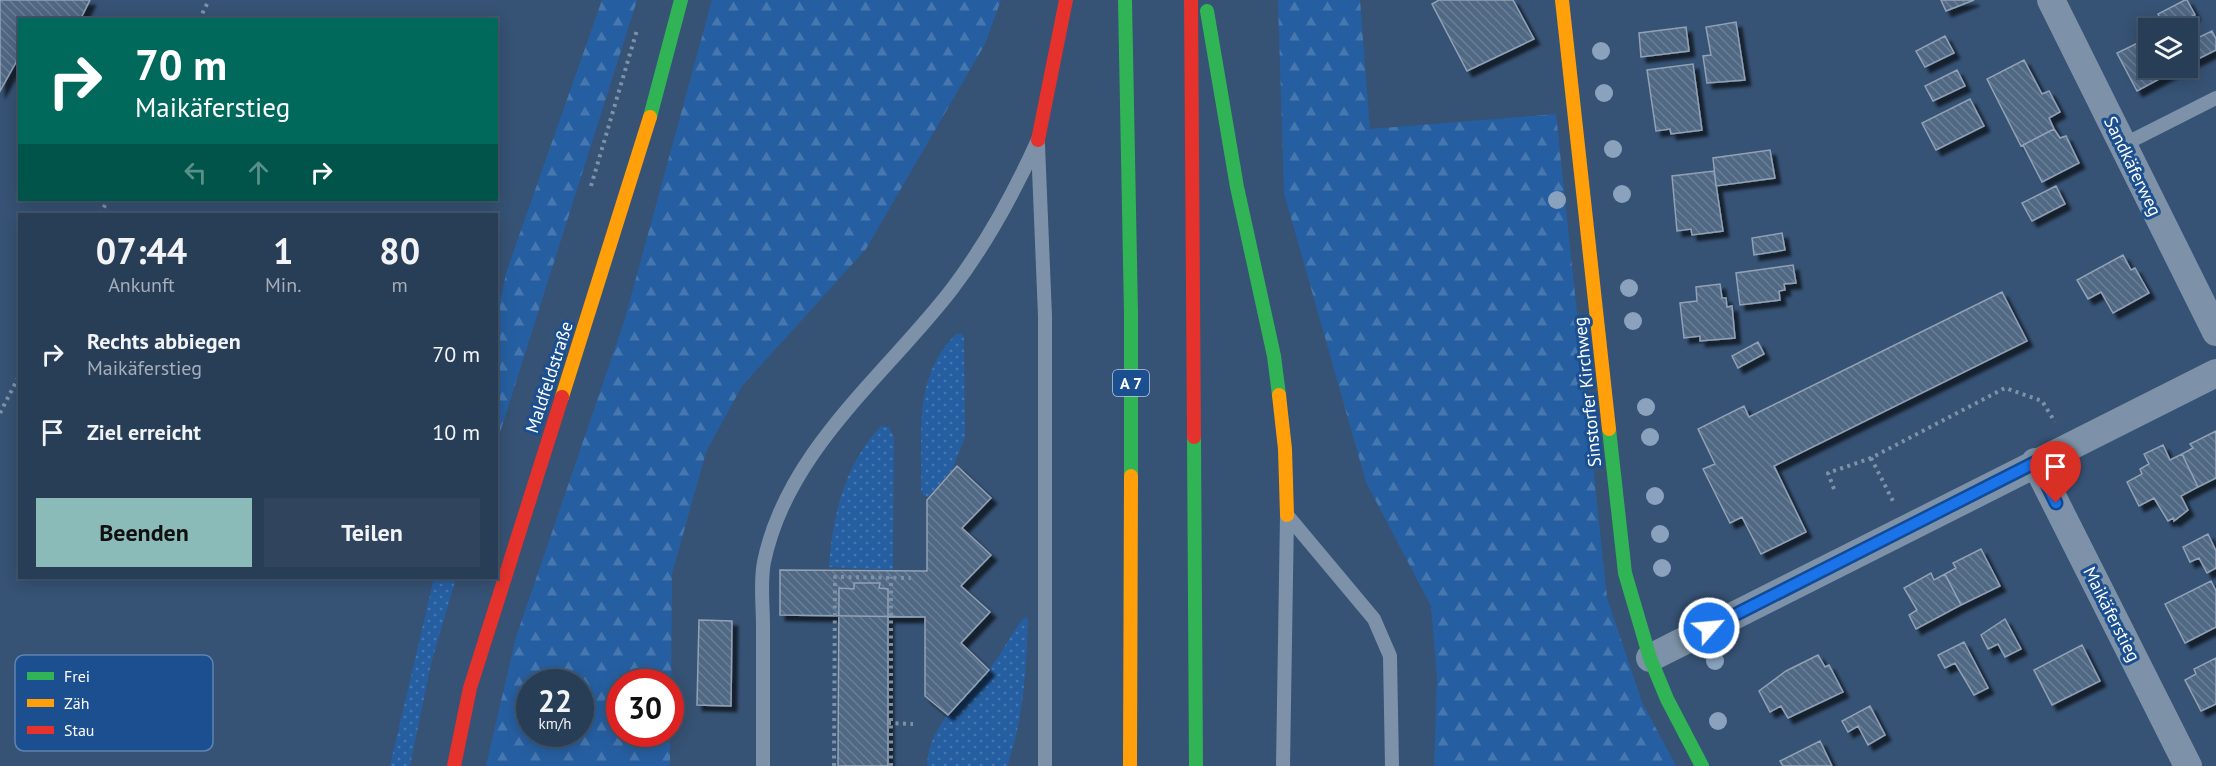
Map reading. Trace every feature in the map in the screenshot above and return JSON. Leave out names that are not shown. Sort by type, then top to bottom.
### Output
[{"type":"main road","name":"Maldfeldstraße","points":[[454,766],[470,688],[660,83],[681,0]]},
{"type":"main road","points":[[1038,140],[1066,0]]},
{"type":"main road","name":"A 7","points":[[1125,0],[1131,313],[1130,766]]},
{"type":"main road","points":[[1191,0],[1196,766]]},
{"type":"main road","points":[[1205,0],[1237,187],[1274,356],[1285,448],[1287,515]]},
{"type":"main road","name":"Sinstorfer Kirchweg","points":[[1562,0],[1625,573],[1650,658],[1667,699],[1702,766]]},
{"type":"street","name":"Sandkäferweg","points":[[2051,0],[2216,332]]},
{"type":"street","points":[[1650,658],[2216,373]]},
{"type":"street","name":"Maikäferstieg","points":[[2036,462],[2188,766]]},
{"type":"lane","points":[[2123,145],[2216,98]]},
{"type":"lane","points":[[763,766],[764,564],[773,529],[809,462],[836,423],[860,392],[953,288],[988,237],[1018,185],[1038,140]]},
{"type":"lane","points":[[1038,140],[1045,316],[1045,766]]},
{"type":"lane","points":[[1283,766],[1287,515]]},
{"type":"lane","points":[[1287,515],[1356,594],[1378,628],[1390,656],[1392,766]]},
{"type":"path","points":[[200,18],[209,0]]},
{"type":"path","points":[[0,413],[18,378]]},
{"type":"path","points":[[1834,489],[1828,473],[1871,458],[2005,388],[2042,401],[2069,446]]},
{"type":"path","points":[[1871,458],[1906,528]]},
{"type":"path","points":[[834,766],[835,577],[911,578]]},
{"type":"path","points":[[891,577],[891,766]]},
{"type":"path","points":[[890,723],[913,724]]},
{"type":"green space","points":[[602,0],[637,0],[498,439],[498,310],[507,270]]},
{"type":"green space","points":[[712,0],[1001,0],[985,44],[866,249],[742,386],[706,452],[672,574],[671,669],[606,669],[606,747],[670,747],[670,766],[486,766],[516,637],[624,322]]},
{"type":"green space","points":[[1278,0],[1360,0],[1370,129],[1556,114],[1607,598],[1642,702],[1676,766],[1434,766],[1437,678],[1431,606],[1366,482],[1284,193]]},
{"type":"green space","points":[[956,334],[962,334],[964,339],[965,437],[952,470],[928,497],[923,495],[921,490],[921,427],[926,387],[932,369],[942,351]]},
{"type":"green space","points":[[881,426],[889,427],[894,437],[893,570],[829,567],[833,529],[843,492],[858,457]]},
{"type":"green space","points":[[434,579],[456,579],[431,664],[410,766],[390,766]]},
{"type":"green space","points":[[1026,616],[1028,620],[1023,694],[1013,748],[1007,766],[927,766],[929,750],[942,722],[994,663]]},
{"type":"building","points":[[0,0],[90,0],[81,18],[18,18],[18,59],[0,91]]},
{"type":"building","points":[[1439,0],[1513,0],[1534,39],[1467,71],[1432,4]]},
{"type":"building","points":[[1941,0],[1974,0],[1946,11]]},
{"type":"building","points":[[2187,0],[2195,15],[2188,18],[2160,18],[2158,14]]},
{"type":"building","points":[[1736,22],[1745,80],[1707,83],[1703,56],[1711,55],[1706,27]]},
{"type":"building","points":[[1686,27],[1689,51],[1641,57],[1639,33]]},
{"type":"building","points":[[2212,31],[2216,39],[2216,50],[2198,59],[2198,38]]},
{"type":"building","points":[[1945,36],[1954,53],[1925,67],[1916,51]]},
{"type":"building","points":[[2138,43],[2138,78],[2161,78],[2137,91],[2117,53]]},
{"type":"building","points":[[2024,60],[2042,94],[2049,91],[2060,112],[2049,118],[2054,129],[2021,146],[1987,79]]},
{"type":"building","points":[[1693,64],[1702,130],[1671,134],[1670,129],[1656,131],[1647,70]]},
{"type":"building","points":[[1957,70],[1965,86],[1933,101],[1925,86]]},
{"type":"building","points":[[1970,99],[1984,126],[1936,150],[1922,123]]},
{"type":"building","points":[[2054,129],[2060,138],[2066,136],[2079,163],[2042,182],[2023,145]]},
{"type":"building","points":[[1770,150],[1775,178],[1716,186],[1713,158]]},
{"type":"building","points":[[1714,171],[1723,231],[1692,235],[1691,229],[1677,231],[1672,176]]},
{"type":"building","points":[[2056,186],[2065,204],[2032,221],[2022,203]]},
{"type":"building","points":[[1782,233],[1785,250],[1754,255],[1752,238]]},
{"type":"building","points":[[2123,255],[2131,270],[2135,268],[2149,293],[2113,313],[2101,292],[2088,299],[2077,280]]},
{"type":"building","points":[[1793,265],[1796,283],[1784,284],[1785,290],[1779,291],[1780,300],[1740,305],[1736,273]]},
{"type":"building","points":[[1720,284],[1722,298],[1726,298],[1727,307],[1732,306],[1735,338],[1700,341],[1700,336],[1684,338],[1680,303],[1697,301],[1696,287]]},
{"type":"building","points":[[2002,292],[2027,341],[1774,466],[1806,532],[1761,554],[1742,517],[1730,523],[1703,469],[1715,464],[1698,429],[1744,406],[1749,417]]},
{"type":"building","points":[[1758,342],[1764,354],[1738,368],[1732,356]]},
{"type":"building","points":[[2216,431],[2216,478],[2198,487],[2182,454],[2193,448],[2190,444]]},
{"type":"building","points":[[2163,445],[2170,460],[2182,454],[2198,487],[2181,496],[2188,510],[2174,521],[2173,518],[2168,521],[2154,498],[2139,506],[2127,482],[2142,474],[2140,469],[2149,464],[2144,454]]},
{"type":"building","points":[[957,466],[991,498],[962,528],[991,555],[961,586],[990,612],[961,643],[989,670],[948,715],[925,696],[925,617],[780,615],[780,570],[927,571],[927,500]]},
{"type":"building","points":[[2208,534],[2216,551],[2216,568],[2207,573],[2199,558],[2190,562],[2183,547]]},
{"type":"building","points":[[1981,549],[2000,586],[1961,605],[1945,574],[1956,568],[1953,563]]},
{"type":"building","points":[[1931,573],[1934,580],[1945,574],[1961,605],[1916,629],[1909,615],[1917,610],[1904,588]]},
{"type":"building","points":[[2211,581],[2216,591],[2216,627],[2185,643],[2165,604]]},
{"type":"building","points":[[854,583],[880,583],[879,588],[888,589],[888,766],[838,766],[839,588],[854,589]]},
{"type":"building","points":[[2005,619],[2021,649],[2005,657],[1998,644],[1988,649],[1981,635]]},
{"type":"building","points":[[699,620],[732,621],[731,706],[697,705]]},
{"type":"building","points":[[1964,642],[1988,688],[1974,695],[1955,663],[1945,668],[1938,655]]},
{"type":"building","points":[[2082,645],[2100,681],[2052,705],[2034,670]]},
{"type":"building","points":[[1818,655],[1825,667],[1829,665],[1843,692],[1788,718],[1781,706],[1770,712],[1759,691],[1786,671]]},
{"type":"building","points":[[2216,658],[2216,704],[2201,711],[2185,680],[2196,674],[2194,669]]},
{"type":"building","points":[[1870,706],[1885,735],[1868,745],[1858,726],[1848,732],[1842,721]]},
{"type":"building","points":[[1820,741],[1832,766],[1783,766],[1780,761]]},
{"type":"traffic: fast","points":[[650,117],[681,0]]},
{"type":"traffic: fast","points":[[1125,0],[1131,313],[1131,476]]},
{"type":"traffic: fast","points":[[1207,11],[1237,187],[1274,356],[1279,395]]},
{"type":"traffic: fast","points":[[1609,429],[1625,573],[1650,658],[1667,699],[1702,766]]},
{"type":"traffic: fast","points":[[1194,437],[1196,766]]},
{"type":"traffic: slow","points":[[1562,0],[1609,429]]},
{"type":"traffic: slow","points":[[562,397],[650,117]]},
{"type":"traffic: slow","points":[[1279,395],[1285,449],[1287,515]]},
{"type":"traffic: slow","points":[[1130,766],[1131,476]]},
{"type":"traffic: jam","points":[[1038,140],[1066,0]]},
{"type":"traffic: jam","points":[[1191,0],[1194,437]]},
{"type":"traffic: jam","points":[[454,766],[470,688],[562,397]]},
{"type":"route","points":[[1709,628],[2036,462],[2056,503]]}]
